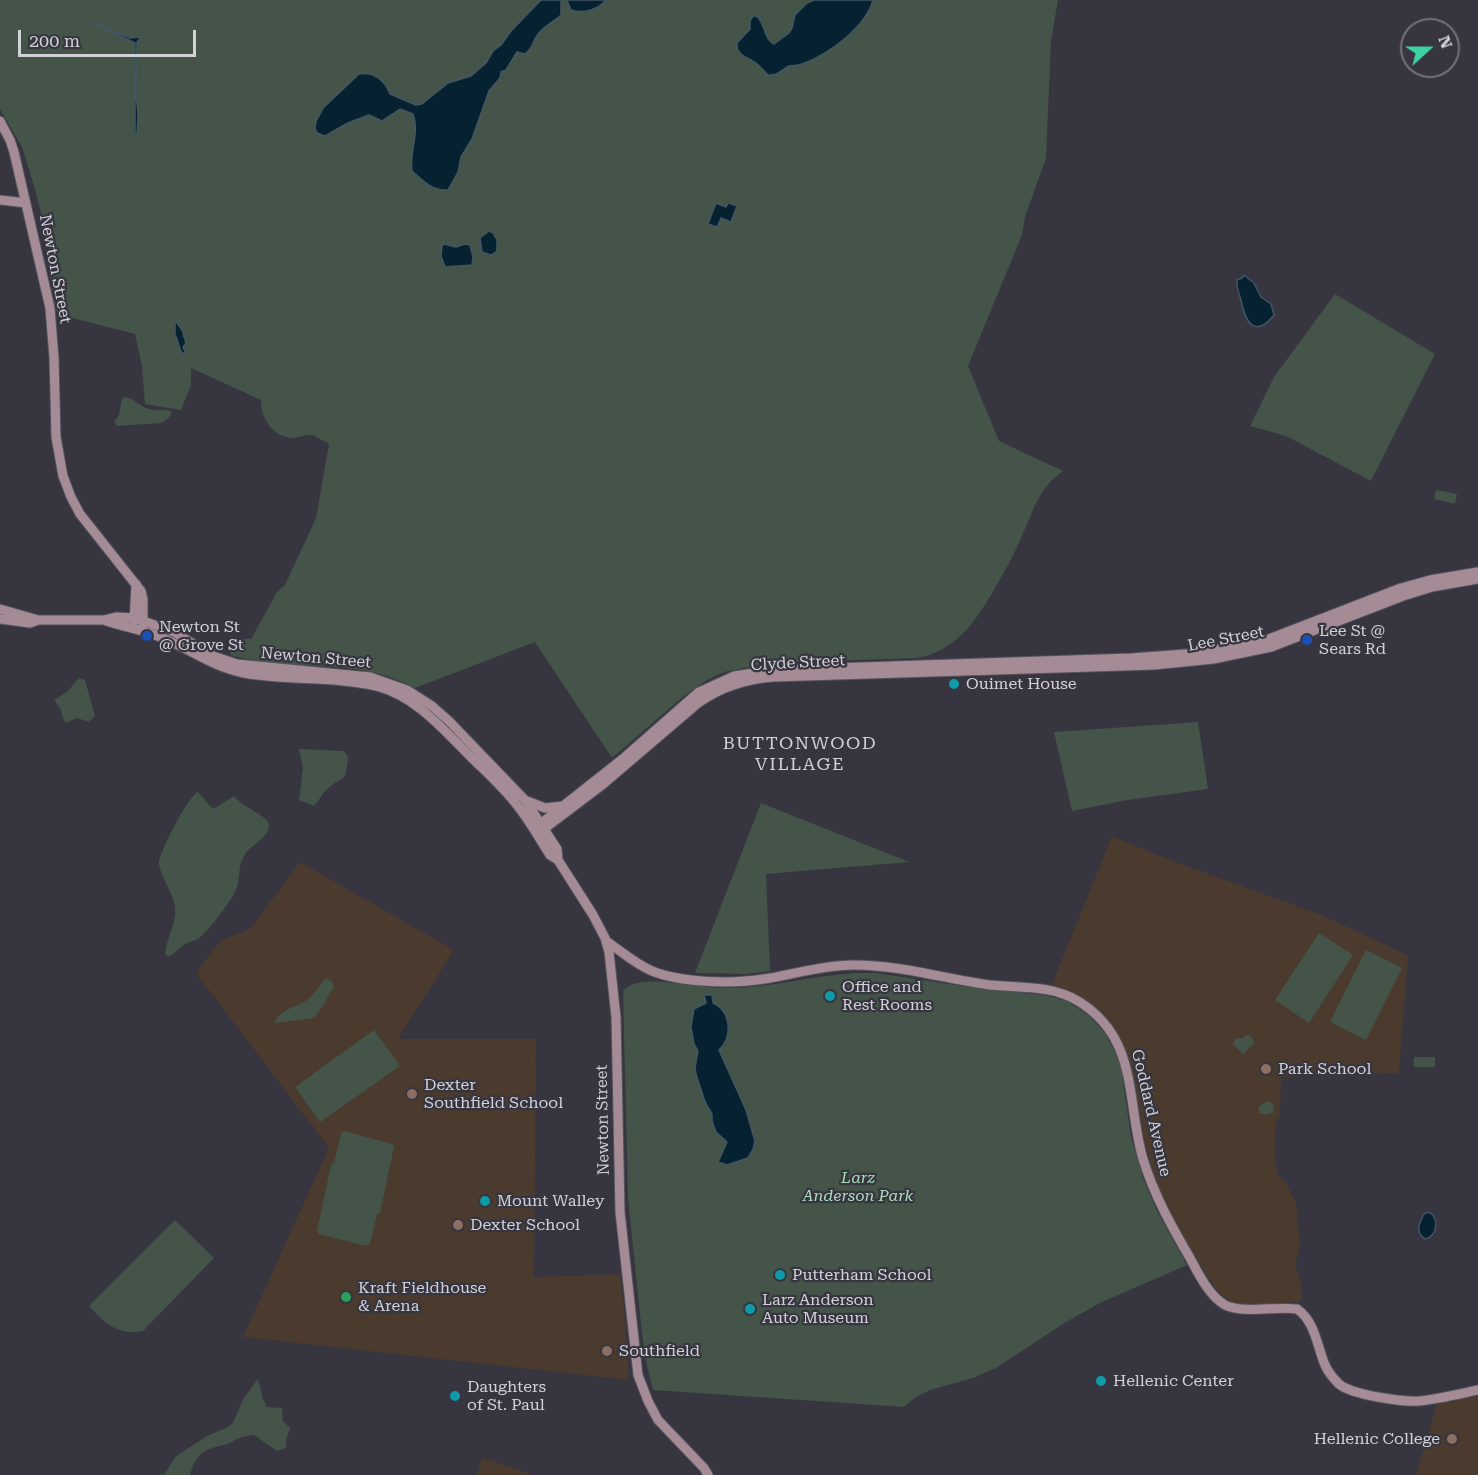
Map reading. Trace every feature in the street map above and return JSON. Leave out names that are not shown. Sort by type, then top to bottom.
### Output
[{"type":"main road","name":"Newton Street","points":[[0,121],[10,140],[50,308],[56,437],[63,476],[80,514],[136,584],[143,599],[138,624]]},
{"type":"main road","points":[[0,200],[26,203]]},
{"type":"main road","name":"Lee Street","points":[[969,667],[1154,657],[1226,649],[1284,634],[1401,588],[1430,580],[1478,572]]},
{"type":"main road","name":"Lee Street","points":[[969,667],[1154,665],[1227,657],[1286,642],[1403,596],[1432,587],[1478,579]]},
{"type":"main road","points":[[0,609],[38,620],[104,620],[114,624],[138,624]]},
{"type":"main road","points":[[0,619],[30,623],[38,620]]},
{"type":"main road","name":"Newton Street","points":[[138,624],[174,632],[213,656],[237,664],[370,677],[407,690],[432,706],[449,721],[525,800],[539,829]]},
{"type":"main road","name":"Newton Street","points":[[138,624],[214,665],[234,671],[256,675],[367,684],[397,694],[419,707],[442,728],[511,797],[557,849],[558,860],[606,940],[612,969],[620,1212],[638,1371],[643,1391],[658,1420],[708,1475]]},
{"type":"main road","name":"Clyde Street","points":[[539,829],[693,696],[734,676],[773,670],[969,667]]},
{"type":"main road","name":"Clyde Street","points":[[539,829],[629,762],[691,708],[715,692],[736,683],[764,678],[969,667]]},
{"type":"main road","points":[[525,800],[545,808],[565,806]]},
{"type":"main road","name":"Goddard Avenue","points":[[606,940],[650,970],[682,979],[760,979],[826,967],[869,966],[991,985],[1048,989],[1077,1000],[1102,1021],[1120,1047],[1126,1064],[1138,1140],[1155,1195],[1197,1270],[1217,1299],[1225,1305],[1240,1309],[1297,1309],[1305,1314],[1331,1375],[1340,1385],[1353,1390],[1378,1397],[1418,1401],[1478,1390]]},
{"type":"shaded area","name":"Park School","points":[[1112,836],[1162,857],[1319,914],[1408,955],[1399,1073],[1281,1077],[1280,1116],[1275,1125],[1275,1160],[1278,1175],[1285,1181],[1296,1202],[1300,1244],[1295,1265],[1301,1283],[1302,1301],[1266,1305],[1239,1304],[1231,1302],[1216,1290],[1172,1217],[1155,1182],[1141,1127],[1131,1065],[1121,1039],[1095,1006],[1071,991],[1052,984]]},
{"type":"shaded area","name":"Dexter Southfield School","points":[[300,862],[454,950],[398,1039],[536,1039],[534,1277],[620,1274],[629,1380],[243,1337],[329,1148],[196,973],[220,941],[250,929]]},
{"type":"shaded area","name":"Hellenic College","points":[[1478,1396],[1478,1475],[1416,1475],[1437,1404]]},
{"type":"shaded area","points":[[482,1457],[532,1475],[477,1475]]},
{"type":"green space","points":[[0,0],[1058,0],[1051,41],[1046,158],[1025,217],[1022,235],[968,366],[999,441],[1063,471],[1042,492],[1012,557],[972,624],[943,649],[917,658],[768,663],[724,672],[685,695],[612,758],[535,642],[415,688],[393,678],[370,672],[276,663],[230,655],[232,638],[251,639],[277,592],[285,585],[316,518],[329,444],[312,435],[292,438],[279,434],[266,420],[261,400],[191,368],[191,385],[181,410],[145,404],[142,366],[135,334],[57,314],[48,265],[48,239],[34,186],[22,147],[0,109]]},
{"type":"green space","points":[[1335,294],[1435,354],[1371,481],[1286,436],[1250,426],[1274,377]]},
{"type":"green space","points":[[126,397],[146,408],[167,410],[172,413],[161,423],[117,426],[114,422],[119,415],[122,398]]},
{"type":"green space","points":[[1436,490],[1457,494],[1455,504],[1434,499]]},
{"type":"green space","points":[[79,678],[85,680],[95,716],[89,722],[77,718],[65,723],[60,708],[54,700],[68,691]]},
{"type":"green space","points":[[1198,722],[1208,789],[1128,800],[1072,811],[1054,732]]},
{"type":"green space","points":[[299,749],[344,751],[348,757],[343,778],[326,790],[314,806],[299,800],[303,768]]},
{"type":"green space","points":[[198,792],[211,807],[215,808],[234,796],[269,824],[263,837],[244,856],[240,865],[237,888],[218,917],[198,939],[185,944],[170,956],[165,955],[175,907],[159,861],[182,812]]},
{"type":"green space","points":[[761,803],[909,862],[766,874],[770,971],[748,974],[695,973]]},
{"type":"green space","points":[[1319,933],[1353,955],[1309,1023],[1275,1000]]},
{"type":"green space","points":[[1366,950],[1402,968],[1366,1040],[1330,1022]]},
{"type":"green space","name":"Larz Anderson Park","points":[[855,973],[876,973],[981,989],[1044,995],[1067,1001],[1088,1015],[1105,1033],[1117,1056],[1121,1068],[1131,1137],[1143,1178],[1157,1211],[1187,1265],[1102,1302],[1066,1322],[996,1368],[973,1378],[930,1390],[904,1407],[653,1390],[642,1334],[628,1198],[623,991],[630,986],[651,982],[727,988],[763,986]]},
{"type":"green space","points":[[326,978],[332,982],[334,987],[317,1015],[313,1018],[275,1023],[284,1012],[310,998]]},
{"type":"green space","points":[[374,1030],[400,1066],[320,1122],[295,1087]]},
{"type":"green space","points":[[1246,1035],[1255,1042],[1243,1054],[1233,1044],[1236,1038],[1243,1038]]},
{"type":"green space","points":[[1414,1057],[1435,1057],[1435,1067],[1414,1067]]},
{"type":"green space","points":[[1267,1101],[1273,1103],[1274,1112],[1267,1115],[1259,1113],[1259,1107]]},
{"type":"green space","points":[[344,1131],[392,1144],[394,1147],[380,1213],[377,1214],[370,1244],[366,1246],[319,1234],[317,1231],[331,1165],[334,1163],[341,1134]]},
{"type":"green space","points":[[175,1220],[214,1258],[143,1331],[127,1332],[113,1327],[89,1306]]},
{"type":"green space","points":[[258,1379],[267,1407],[282,1408],[283,1421],[290,1428],[286,1448],[277,1451],[254,1435],[245,1436],[203,1453],[195,1461],[190,1475],[164,1475],[175,1457],[207,1436],[233,1423],[243,1399]]},
{"type":"water","points":[[541,0],[561,0],[561,15],[538,34],[528,52],[525,54],[517,52],[506,70],[501,72],[500,78],[489,91],[472,139],[461,157],[458,172],[448,190],[432,187],[412,171],[415,135],[413,114],[400,109],[382,121],[369,115],[348,123],[325,136],[317,133],[316,121],[324,107],[359,74],[374,76],[382,81],[390,94],[416,105],[422,104],[448,83],[471,76],[486,63],[493,51]]},
{"type":"water","points":[[567,0],[606,0],[595,9],[580,12],[571,10]]},
{"type":"water","points":[[814,0],[873,0],[863,20],[845,39],[812,60],[800,65],[789,66],[777,74],[768,75],[754,61],[738,51],[737,43],[750,29],[753,16],[759,19],[770,42],[774,44],[789,33],[795,15],[807,3]]},
{"type":"water","points":[[87,20],[130,38],[141,37],[137,42],[137,135],[135,134],[135,43]]},
{"type":"water","points":[[716,203],[726,207],[728,203],[737,206],[731,222],[721,218],[717,227],[708,224]]},
{"type":"water","points":[[489,231],[497,240],[497,251],[491,255],[482,252],[480,238]]},
{"type":"water","points":[[444,244],[456,247],[470,245],[472,265],[445,267],[441,256]]},
{"type":"water","points":[[1244,275],[1254,283],[1261,297],[1271,304],[1274,315],[1261,326],[1252,325],[1245,315],[1237,283],[1237,280]]},
{"type":"water","points":[[175,320],[182,330],[186,343],[183,347],[185,352],[182,354],[175,334]]},
{"type":"water","points":[[704,995],[712,995],[713,1003],[724,1012],[728,1032],[719,1050],[746,1110],[755,1141],[748,1158],[727,1165],[718,1162],[727,1142],[716,1132],[695,1067],[698,1051],[694,1044],[691,1027],[694,1009],[706,1003]]},
{"type":"water","points":[[1429,1212],[1436,1222],[1436,1227],[1433,1234],[1425,1239],[1420,1234],[1419,1228],[1424,1214]]},
{"type":"place","name":"Newton St @ Grove St","points":[[147,636]]},
{"type":"place","name":"Lee St @ Sears Rd","points":[[1307,640]]},
{"type":"place","name":"Ouimet House","points":[[954,684]]},
{"type":"place","name":"Office and Rest Rooms","points":[[830,996]]},
{"type":"place","name":"Park School","points":[[1266,1069]]},
{"type":"place","name":"Dexter Southfield School","points":[[412,1094]]},
{"type":"place","name":"Mount Walley","points":[[485,1201]]},
{"type":"place","name":"Dexter School","points":[[458,1225]]},
{"type":"place","name":"Putterham School","points":[[780,1275]]},
{"type":"place","name":"Kraft Fieldhouse & Arena","points":[[346,1297]]},
{"type":"place","name":"Larz Anderson Auto Museum","points":[[750,1309]]},
{"type":"place","name":"Southfield","points":[[607,1351]]},
{"type":"place","name":"Hellenic Center","points":[[1101,1381]]},
{"type":"place","name":"Daughters of St. Paul","points":[[455,1396]]},
{"type":"place","name":"Hellenic College","points":[[1452,1439]]},
{"type":"district","name":"BUTTONWOOD VILLAGE","points":[[800,754]]}]
